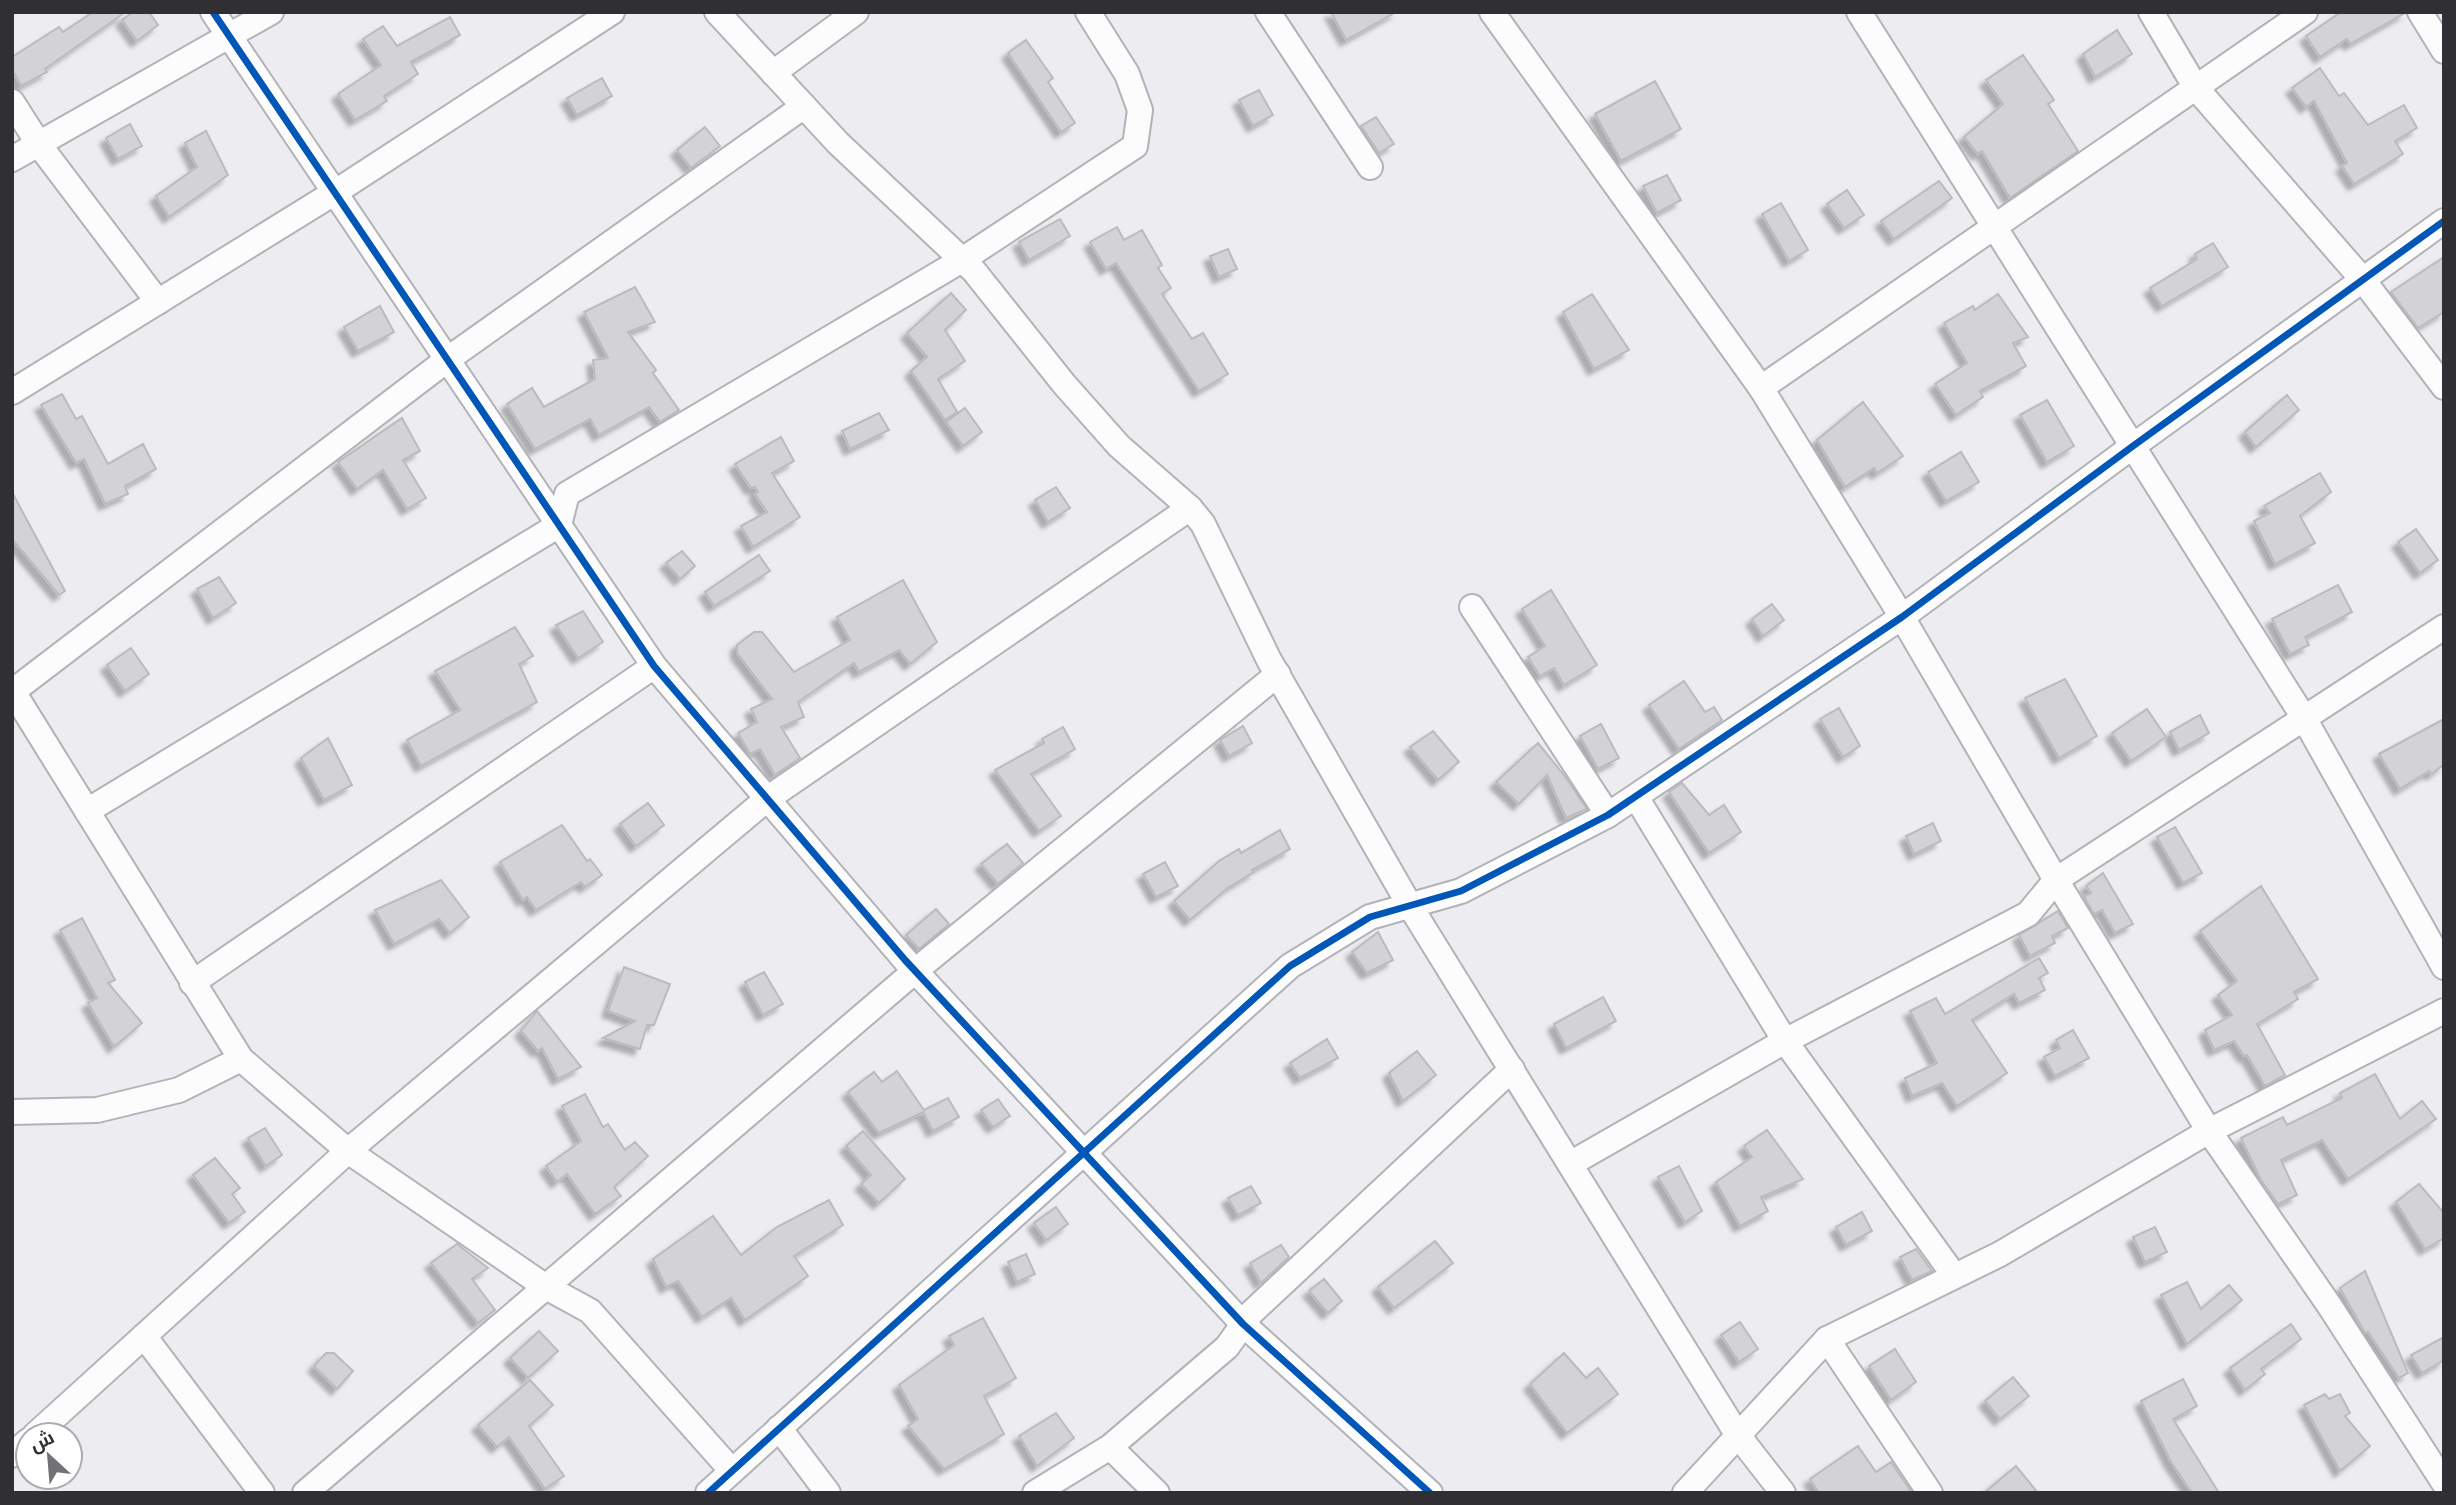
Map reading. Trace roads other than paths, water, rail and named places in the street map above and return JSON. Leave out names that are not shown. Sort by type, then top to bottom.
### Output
[{"type":"street","points":[[214,12],[337,191],[654,666],[915,971],[1244,1324],[1430,1493]]},
{"type":"street","points":[[12,159],[40,146],[271,12]]},
{"type":"street","points":[[12,392],[337,191],[612,12]]},
{"type":"street","points":[[717,12],[838,142],[962,260],[1119,446],[1190,508],[1203,524],[1278,674],[1410,906],[1737,1434],[1783,1493]]},
{"type":"street","points":[[773,73],[856,12]]},
{"type":"street","points":[[87,811],[559,525],[567,494],[962,260],[1135,146],[1140,110],[1127,74],[1088,12]]},
{"type":"street","points":[[1268,12],[1370,167]]},
{"type":"street","points":[[1492,12],[1761,388],[1902,617],[2056,880],[2209,1131],[2329,1305],[2444,1483]]},
{"type":"street","points":[[1859,12],[2304,718],[2444,967]]},
{"type":"street","points":[[2151,12],[2196,88],[2363,280],[2444,387]]},
{"type":"street","points":[[1761,388],[2305,12]]},
{"type":"street","points":[[2420,12],[2444,51]]},
{"type":"street","points":[[12,102],[40,146],[158,302]]},
{"type":"street","points":[[732,1471],[590,1311],[546,1287],[348,1151],[241,1059],[192,984],[13,691],[448,359],[804,106]]},
{"type":"street","points":[[708,1493],[1290,966],[1370,917],[1461,891],[1608,815],[1636,797],[1902,617],[2444,221]]},
{"type":"street","points":[[50,1421],[348,1151],[767,799],[1190,508]]},
{"type":"street","points":[[1472,607],[1608,815]]},
{"type":"street","points":[[1570,1164],[1785,1041],[2028,914],[2056,880],[2444,627]]},
{"type":"street","points":[[192,984],[654,666]]},
{"type":"street","points":[[305,1493],[915,971],[1278,674]]},
{"type":"street","points":[[1636,797],[1785,1041],[1953,1274]]},
{"type":"street","points":[[1685,1493],[1827,1339],[1953,1274],[2000,1254],[2209,1131],[2444,1011]]},
{"type":"street","points":[[12,1112],[97,1111],[179,1090],[241,1059]]},
{"type":"street","points":[[1035,1493],[1110,1447],[1227,1347],[1251,1313],[1512,1069]]},
{"type":"street","points":[[144,1336],[262,1493]]},
{"type":"street","points":[[1827,1339],[1930,1493]]},
{"type":"street","points":[[779,1428],[828,1493]]},
{"type":"street","points":[[1110,1447],[1157,1493]]}]
